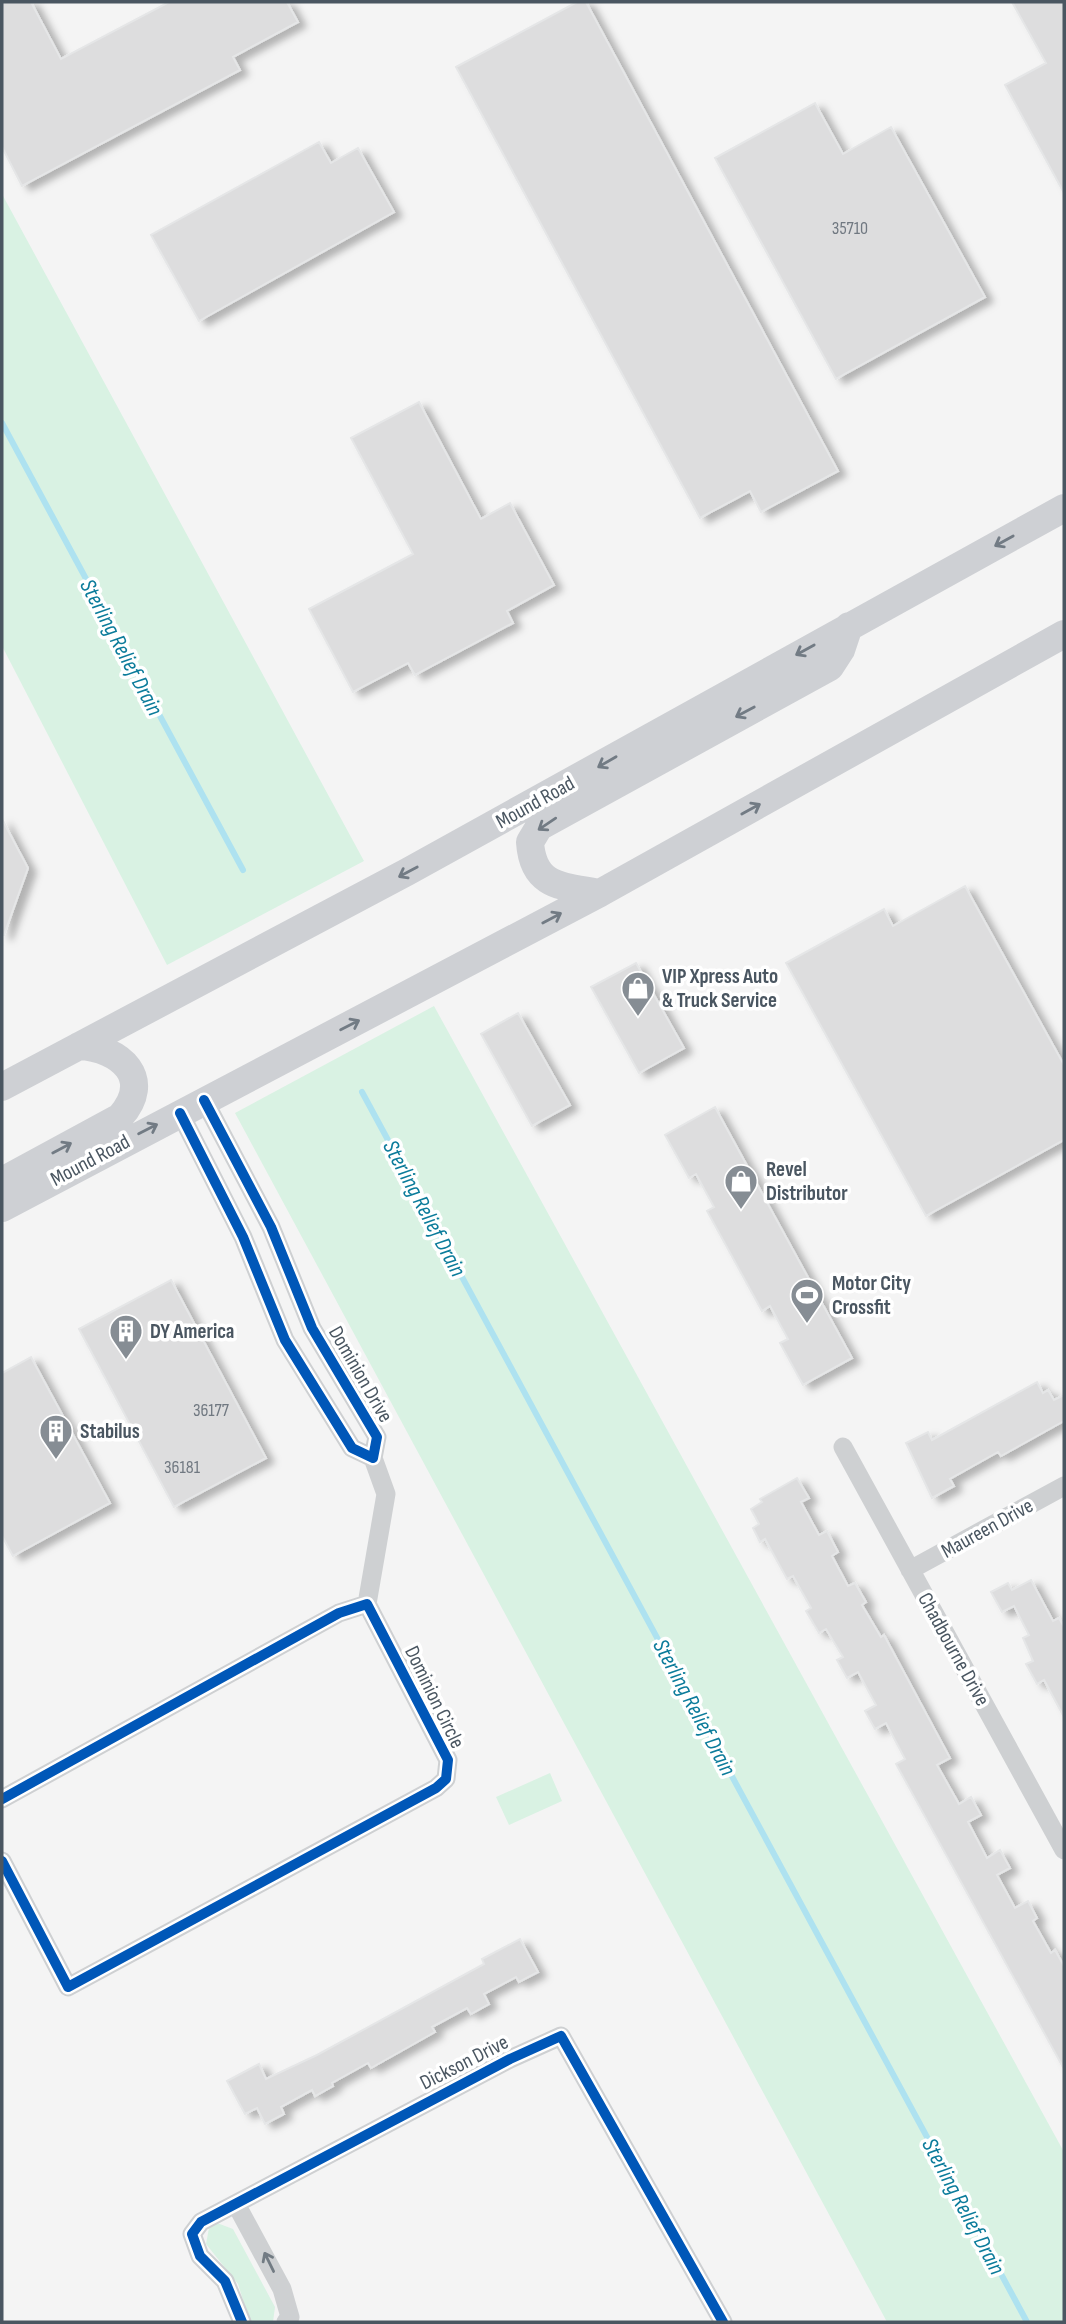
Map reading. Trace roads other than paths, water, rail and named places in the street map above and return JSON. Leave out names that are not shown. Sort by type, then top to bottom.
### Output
[{"type":"main road","name":"Mound Road","points":[[2,1087],[407,872],[1064,508]]},
{"type":"main road","points":[[600,893],[558,885],[536,870],[530,842],[539,827],[830,667],[841,650],[849,626]]},
{"type":"main road","name":"Mound Road","points":[[2,1208],[600,893],[1064,634]]},
{"type":"main road","points":[[2,1181],[116,1119],[128,1108],[134,1088],[128,1068],[114,1053],[79,1046]]},
{"type":"street","name":"Dominion Drive","points":[[192,1107],[285,1339],[352,1448],[373,1458]]},
{"type":"street","name":"Dominion Drive","points":[[192,1107],[271,1227],[312,1328],[377,1437],[373,1458],[386,1494],[367,1604]]},
{"type":"street","name":"Chadbourne Drive","points":[[843,1447],[1064,1850]]},
{"type":"street","name":"Maureen Drive","points":[[910,1570],[1064,1486]]},
{"type":"street","points":[[2,1799],[339,1613],[367,1604]]},
{"type":"street","name":"Dominion Circle","points":[[2,1861],[68,1987],[436,1788],[446,1779],[448,1760],[367,1604]]},
{"type":"street","name":"Dickson Drive","points":[[242,2322],[225,2281],[200,2256],[192,2234],[201,2222],[510,2059],[561,2036],[723,2322]]},
{"type":"street","points":[[236,2204],[282,2289],[290,2317],[286,2322]]},
{"type":"waterway","name":"Sterling Relief Drain","points":[[2,423],[243,870]]},
{"type":"waterway","name":"Sterling Relief Drain","points":[[362,1092],[1027,2322]]},
{"type":"place","name":"VIP Xpress Auto & Truck Service","points":[[638,1018]]},
{"type":"place","name":"Revel Distributor","points":[[741,1211]]},
{"type":"place","name":"Motor City Crossfit","points":[[807,1325]]},
{"type":"place","name":"DY America","points":[[126,1361]]},
{"type":"place","name":"Stabilus","points":[[56,1461]]}]
